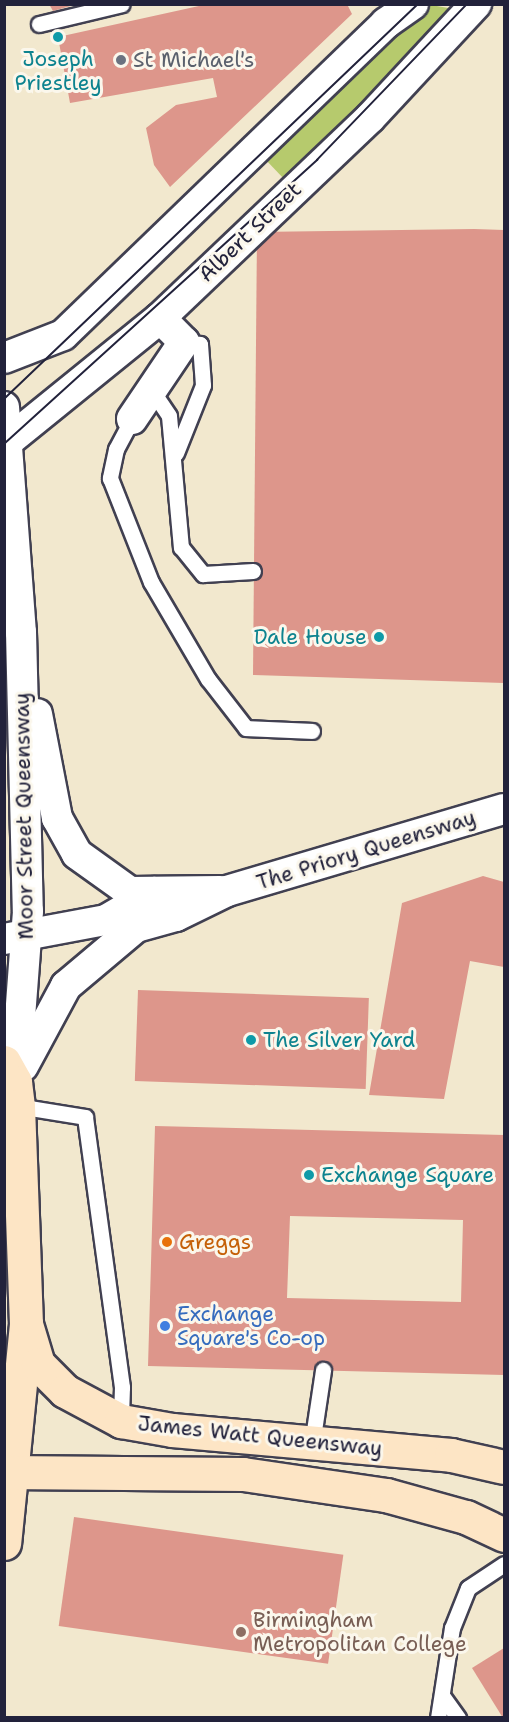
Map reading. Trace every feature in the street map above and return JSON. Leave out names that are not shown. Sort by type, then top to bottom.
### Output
[{"type":"main road","name":"Moor Street Queensway","points":[[4,1543],[12,1386],[26,1324],[12,1083]]},
{"type":"main road","name":"James Watt Queensway","points":[[26,1324],[38,1364],[65,1391],[121,1421],[312,1443],[451,1455],[504,1467]]},
{"type":"main road","name":"James Watt Queensway","points":[[8,1472],[243,1474],[386,1495],[466,1517],[504,1535]]},
{"type":"street","points":[[4,358],[63,334],[386,23],[413,4]]},
{"type":"street","name":"Albert Street","points":[[6,442],[160,318],[470,12],[496,4]]},
{"type":"street","points":[[132,419],[184,342],[160,318]]},
{"type":"street","name":"Moor Street Queensway","points":[[4,407],[21,632],[12,1083]]},
{"type":"street","name":"The Priory Queensway","points":[[21,632],[64,835],[103,877],[130,892],[227,891]]},
{"type":"street","name":"The Priory Queensway","points":[[12,1083],[57,998],[83,968],[136,927],[176,916],[227,891],[504,809]]},
{"type":"street","name":"The Priory Queensway","points":[[16,939],[106,920],[154,892]]},
{"type":"street","name":"The Priory Queensway","points":[[106,920],[136,927]]},
{"type":"lane","points":[[39,24],[122,4]]},
{"type":"lane","points":[[176,453],[203,385],[200,344],[184,342]]},
{"type":"lane","points":[[151,389],[169,416],[176,453],[181,547],[203,574],[253,571]]},
{"type":"lane","points":[[132,419],[116,449],[111,478],[151,582],[208,679],[246,728],[312,731]]},
{"type":"lane","points":[[12,1083],[86,1117],[122,1382],[121,1421]]},
{"type":"lane","points":[[312,1443],[323,1371]]},
{"type":"lane","points":[[438,1718],[452,1628],[468,1588],[504,1564]]},
{"type":"lane","points":[[443,1697],[458,1718]]},
{"type":"green space","points":[[431,5],[454,9],[379,92],[285,180],[264,158]]},
{"type":"building","points":[[49,4],[74,4],[74,5],[53,11]]},
{"type":"building","points":[[208,4],[347,4],[352,14],[170,187],[154,165],[146,128],[176,105],[217,97],[213,78],[70,103],[58,37]]},
{"type":"building","points":[[504,230],[504,683],[253,675],[257,232]]},
{"type":"building","points":[[483,876],[504,882],[504,967],[470,961],[444,1099],[369,1095],[402,903]]},
{"type":"building","name":"The Silver Yard","points":[[138,990],[369,998],[366,1089],[135,1081]]},
{"type":"building","points":[[155,1126],[504,1135],[504,1375],[148,1366]],"holes":[[[290,1216],[463,1220],[461,1302],[287,1298]]]},
{"type":"building","points":[[74,1517],[343,1555],[328,1664],[59,1626]]},
{"type":"building","points":[[504,1648],[504,1718],[503,1718],[472,1668]]},
{"type":"tram line","points":[[4,399],[418,4]]},
{"type":"tram line","points":[[4,444],[317,160],[467,4]]},
{"type":"place","name":"Joseph Priestley","points":[[58,37]]},
{"type":"place","name":"St Michael's","points":[[121,60]]},
{"type":"place","name":"Dale House","points":[[379,637]]},
{"type":"place","name":"The Silver Yard","points":[[251,1040]]},
{"type":"place","name":"Exchange Square","points":[[309,1175]]},
{"type":"place","name":"Greggs","points":[[167,1242]]},
{"type":"place","name":"Exchange Square's Co-op","points":[[165,1326]]},
{"type":"place","name":"Birmingham Metropolitan College","points":[[241,1632]]}]
